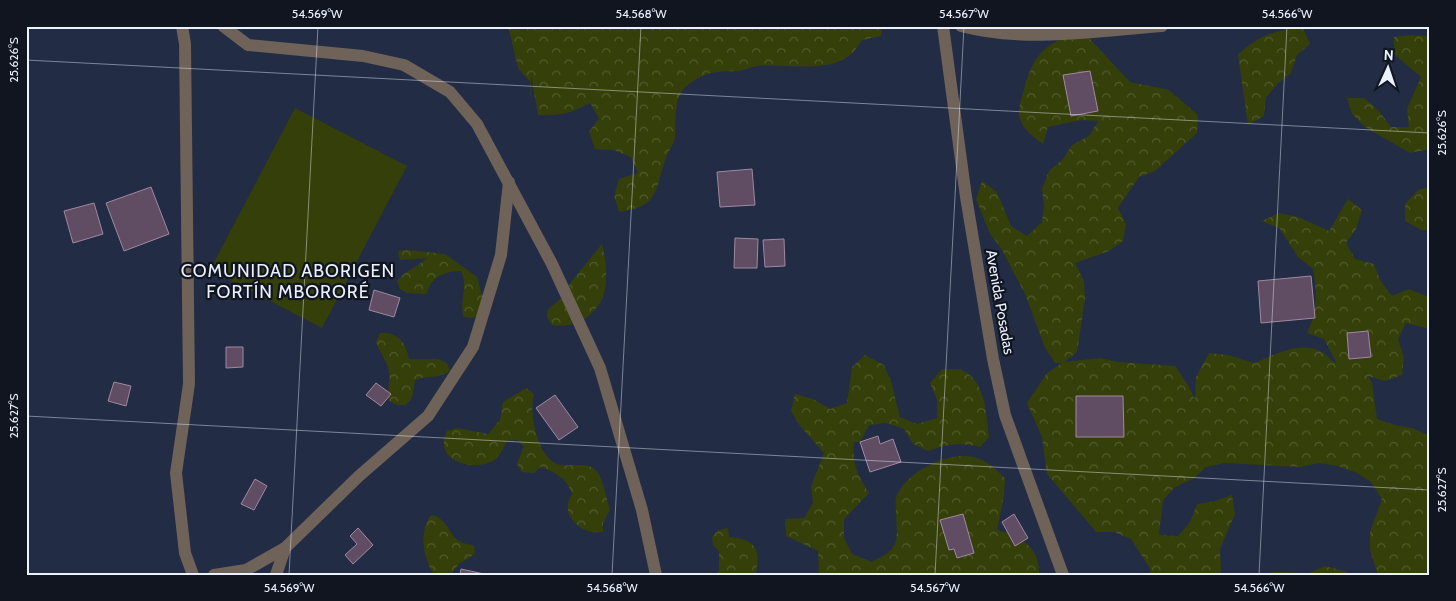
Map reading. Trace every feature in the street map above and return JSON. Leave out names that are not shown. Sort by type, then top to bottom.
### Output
[{"type":"street","points":[[182,26],[185,44],[189,384],[176,473],[185,553],[193,575]]},
{"type":"street","points":[[222,26],[248,45],[363,56],[404,65],[450,92],[477,124],[552,264],[600,368],[642,510],[656,575]]},
{"type":"street","name":"Avenida Posadas","points":[[943,26],[966,197],[995,368],[1005,415],[1063,575]]},
{"type":"street","points":[[960,26],[976,30],[1045,35],[1162,26]]},
{"type":"street","points":[[214,575],[246,570],[285,548],[359,476],[428,416],[473,347],[502,255],[509,182]]},
{"type":"street","points":[[276,575],[285,548]]},
{"type":"green space","points":[[508,26],[882,26],[881,36],[862,40],[852,54],[841,61],[818,66],[757,66],[739,71],[708,74],[696,79],[680,95],[676,109],[674,140],[653,195],[642,206],[619,212],[614,196],[619,179],[638,173],[631,157],[613,150],[595,149],[589,132],[599,118],[590,103],[565,113],[538,115],[531,75],[530,100],[530,82],[518,68]]},
{"type":"green space","points":[[1303,28],[1310,44],[1297,55],[1291,73],[1277,84],[1266,98],[1264,116],[1248,125],[1238,55],[1260,38],[1284,30]]},
{"type":"green space","points":[[1411,35],[1430,36],[1430,149],[1410,153],[1365,127],[1352,114],[1347,98],[1364,98],[1379,111],[1391,127],[1409,127],[1407,109],[1421,77],[1394,54],[1394,37]]},
{"type":"green space","points":[[1072,36],[1090,39],[1130,82],[1169,90],[1198,115],[1197,133],[1155,171],[1139,177],[1118,208],[1126,224],[1123,241],[1109,251],[1075,263],[1084,281],[1085,299],[1077,352],[1064,362],[1100,358],[1118,362],[1175,366],[1195,399],[1196,377],[1209,353],[1228,355],[1254,363],[1287,350],[1305,348],[1322,352],[1337,364],[1324,339],[1307,333],[1311,325],[1316,302],[1313,269],[1299,258],[1279,228],[1262,221],[1279,213],[1298,217],[1329,231],[1348,199],[1362,210],[1356,229],[1346,243],[1355,259],[1374,264],[1380,280],[1392,296],[1409,289],[1426,296],[1430,294],[1430,329],[1406,323],[1398,339],[1404,357],[1402,375],[1385,381],[1368,376],[1372,383],[1377,419],[1412,428],[1430,436],[1430,575],[1378,575],[1370,550],[1370,532],[1382,499],[1371,482],[1355,472],[1337,466],[1319,463],[1300,467],[1224,463],[1206,467],[1193,479],[1175,487],[1163,500],[1159,535],[1178,536],[1190,522],[1197,504],[1215,501],[1232,495],[1235,514],[1220,549],[1221,575],[1148,575],[1151,570],[1131,539],[1114,532],[1096,532],[1047,474],[1042,437],[1027,403],[1047,373],[1062,363],[1055,363],[1045,348],[1026,296],[1001,248],[990,234],[976,199],[982,181],[997,192],[1011,226],[1027,236],[1042,222],[1044,206],[1042,189],[1049,171],[1063,159],[1072,145],[1089,136],[1098,121],[1081,120],[1048,127],[1043,144],[1024,127],[1019,116],[1020,106],[1026,82],[1038,56],[1052,44]]},
{"type":"green space","points":[[295,108],[407,166],[322,328],[210,270]]},
{"type":"green space","points":[[1430,187],[1430,230],[1421,230],[1405,221],[1405,204],[1418,190]]},
{"type":"green space","points":[[602,244],[606,264],[606,287],[598,306],[587,317],[574,324],[552,325],[547,317],[548,309],[562,298],[571,282]]},
{"type":"green space","points":[[407,250],[445,254],[477,277],[484,303],[483,314],[473,318],[464,317],[462,305],[464,284],[461,271],[448,272],[439,276],[432,283],[426,294],[407,293],[400,289],[397,281],[400,277],[427,258],[400,260],[398,251]]},
{"type":"green space","points":[[380,333],[392,334],[400,339],[406,348],[409,359],[438,359],[447,363],[450,371],[442,375],[415,380],[412,398],[406,405],[397,405],[389,401],[389,372],[376,342]]},
{"type":"green space","points":[[865,355],[884,365],[891,381],[900,417],[917,424],[937,418],[937,400],[930,383],[942,369],[960,369],[970,375],[976,382],[983,399],[989,437],[980,447],[954,444],[928,451],[913,444],[904,429],[886,423],[869,425],[860,442],[854,442],[856,469],[869,493],[844,519],[844,538],[852,554],[872,562],[893,548],[897,531],[896,497],[909,479],[928,465],[940,460],[951,457],[973,457],[987,463],[1005,478],[1004,496],[997,530],[1021,539],[1027,544],[1036,557],[1039,575],[819,575],[818,551],[786,536],[785,519],[804,518],[813,503],[811,486],[824,453],[800,426],[791,411],[795,394],[813,399],[830,409],[847,403],[852,367]]},
{"type":"green space","points":[[526,388],[534,394],[532,412],[536,433],[540,444],[550,460],[562,465],[585,465],[594,469],[600,476],[610,510],[603,523],[603,532],[587,531],[574,522],[568,509],[568,502],[572,494],[560,476],[540,467],[534,473],[522,472],[517,464],[524,446],[518,440],[507,441],[497,458],[489,463],[479,465],[459,462],[445,451],[444,442],[447,431],[457,428],[488,434],[500,420],[503,402]]},
{"type":"green space","points":[[434,515],[446,524],[459,541],[474,545],[475,554],[459,564],[450,575],[434,575],[427,561],[424,546],[424,530],[430,516]]},
{"type":"green space","points":[[728,528],[729,537],[745,540],[754,546],[758,557],[756,573],[716,575],[719,570],[719,551],[713,545],[712,537],[718,530]]},
{"type":"green space","points":[[1325,566],[1347,572],[1346,575],[1271,575],[1273,572],[1309,573]]},
{"type":"building","points":[[1090,71],[1098,111],[1071,116],[1063,75]]},
{"type":"building","points":[[752,169],[755,205],[720,207],[717,172]]},
{"type":"building","points":[[151,187],[169,234],[124,251],[106,203]]},
{"type":"building","points":[[94,203],[103,234],[73,243],[64,211]]},
{"type":"building","points":[[735,238],[758,239],[757,268],[734,268]]},
{"type":"building","points":[[784,239],[785,266],[765,267],[763,240]]},
{"type":"building","points":[[1311,276],[1315,318],[1261,323],[1258,281]]},
{"type":"building","points":[[374,290],[400,298],[394,317],[369,310]]},
{"type":"building","points":[[1368,331],[1371,357],[1349,359],[1347,333]]},
{"type":"building","points":[[226,347],[243,347],[243,367],[226,368]]},
{"type":"building","points":[[114,382],[131,386],[126,406],[108,401]]},
{"type":"building","points":[[376,383],[391,394],[381,406],[366,395]]},
{"type":"building","points":[[555,395],[578,427],[559,440],[536,408]]},
{"type":"building","points":[[1076,396],[1123,396],[1124,437],[1076,437]]},
{"type":"building","points":[[878,436],[880,444],[893,439],[901,462],[870,472],[860,442]]},
{"type":"building","points":[[255,479],[267,486],[254,510],[241,504]]},
{"type":"building","points":[[963,514],[974,553],[957,558],[954,549],[949,550],[940,520]]},
{"type":"building","points":[[1014,514],[1028,538],[1015,546],[1002,522]]},
{"type":"building","points":[[358,528],[373,545],[353,564],[345,555],[357,544],[350,536]]},
{"type":"building","points":[[461,569],[484,574],[484,575],[460,575]]},
{"type":"district","name":"COMUNIDAD ABORIGEN FORTÍN MBORORÉ","points":[[288,281]]}]
